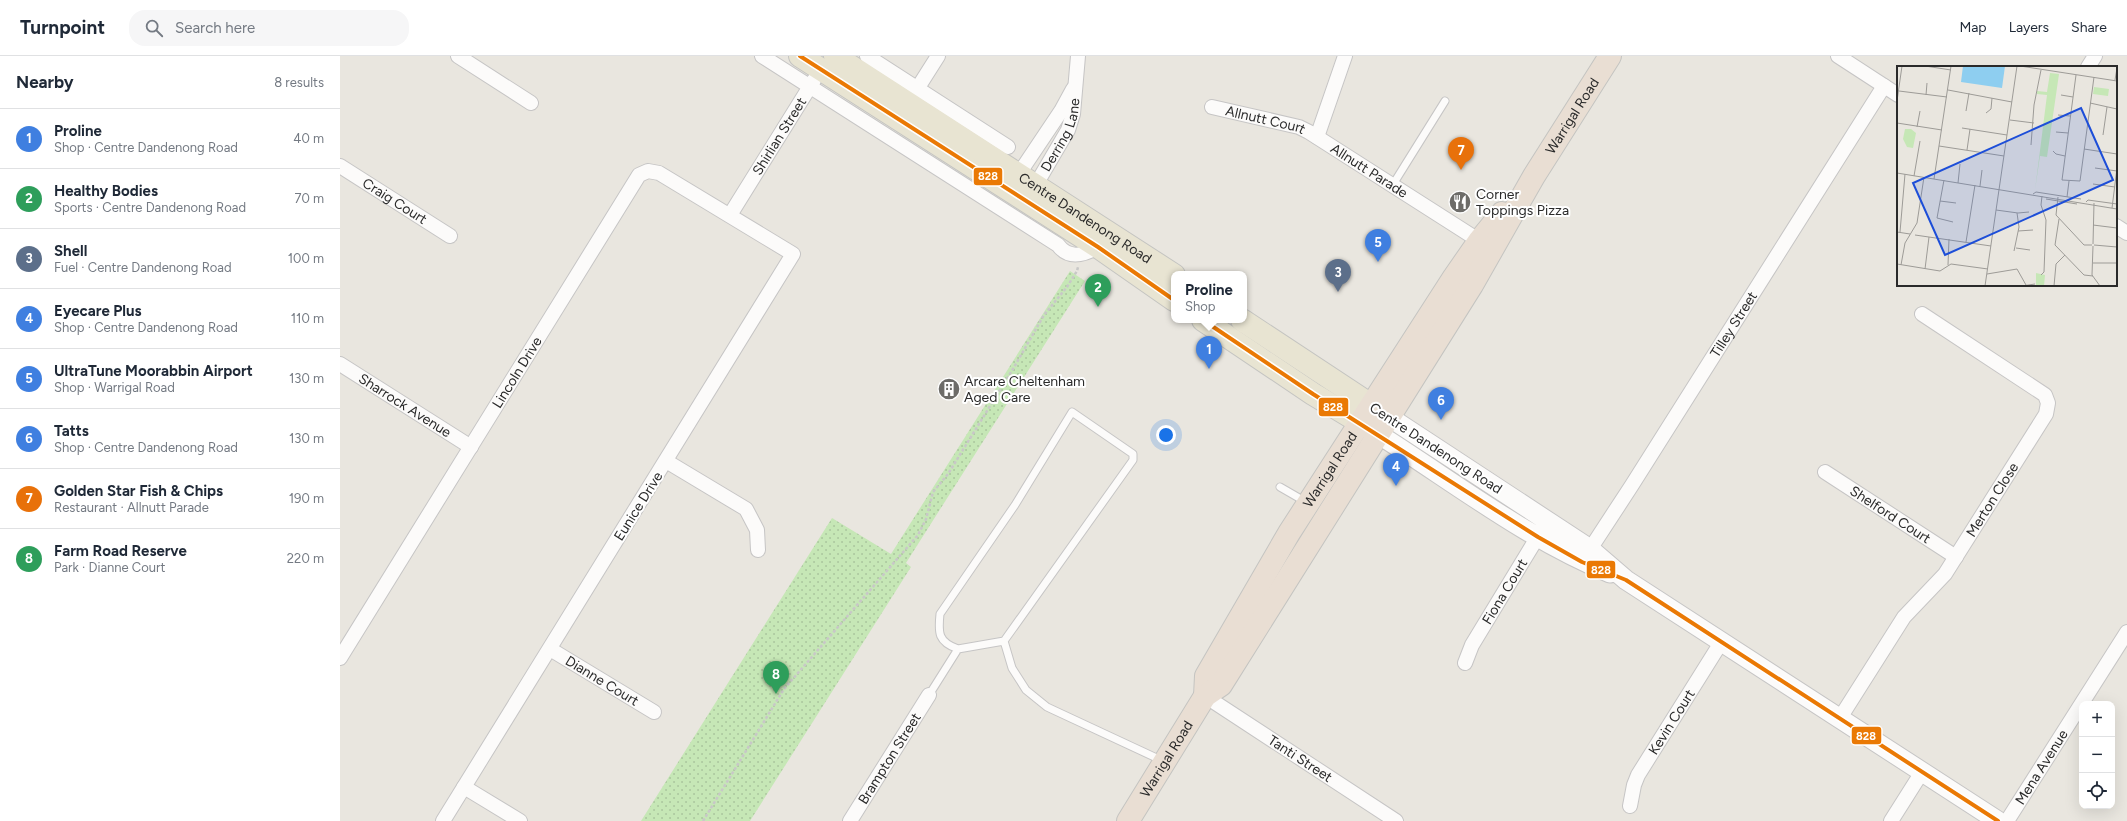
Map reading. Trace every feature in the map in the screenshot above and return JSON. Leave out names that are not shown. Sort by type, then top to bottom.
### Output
[{"type":"highway","name":"Warrigal Road","points":[[1205,696],[1206,676],[1308,504],[1365,414],[1486,246],[1534,176],[1610,56]]},
{"type":"highway","name":"Warrigal Road","points":[[1128,821],[1205,696],[1221,685],[1384,426],[1486,246]]},
{"type":"main road","name":"Centre Dandenong Road","points":[[800,56],[908,104],[1022,188],[1098,247],[1171,298]]},
{"type":"main road","name":"Centre Dandenong Road","points":[[1022,188],[1171,273]]},
{"type":"main road","name":"Centre Dandenong Road","points":[[1207,323],[1365,414],[1542,529],[1722,641],[1998,821]]},
{"type":"main road","name":"Centre Dandenong Road","points":[[1246,323],[1365,414]]},
{"type":"street","points":[[458,56],[531,103]]},
{"type":"street","name":"Centre Dandenong Road","points":[[762,56],[823,67],[1064,252],[1077,256],[1087,254],[1098,247]]},
{"type":"street","name":"Centre Dandenong Road","points":[[867,56],[908,104],[1008,148]]},
{"type":"street","points":[[908,104],[938,56]]},
{"type":"street","name":"Derring Lane","points":[[1022,188],[1068,130],[1073,114],[1078,56]]},
{"type":"street","name":"Allnutt Parade","points":[[1345,56],[1318,137],[1486,246]]},
{"type":"street","points":[[1838,56],[1897,94]]},
{"type":"street","points":[[2089,66],[2095,56]]},
{"type":"street","name":"Shirlian Street","points":[[730,215],[823,67]]},
{"type":"street","name":"Derring Lane","points":[[1022,188],[1075,86]]},
{"type":"street","name":"Tilley Street","points":[[1586,556],[1884,86]]},
{"type":"street","name":"Allnutt Court","points":[[1212,107],[1299,127],[1318,137]]},
{"type":"street","name":"Craig Court","points":[[340,166],[450,236]]},
{"type":"street","name":"Lincoln Drive","points":[[340,658],[639,175],[648,171],[659,173],[730,215]]},
{"type":"street","name":"Eunice Drive","points":[[443,821],[666,461],[792,254],[730,215]]},
{"type":"street","points":[[2117,227],[2127,233]]},
{"type":"street","name":"Merton Close","points":[[1840,718],[1904,617],[1945,574],[2046,414],[2048,403],[2044,395],[1922,314]]},
{"type":"street","name":"Sharrock Avenue","points":[[340,364],[471,447]]},
{"type":"street","points":[[666,461],[746,509],[756,530],[758,550]]},
{"type":"street","name":"Shelford Court","points":[[1825,472],[1956,557]]},
{"type":"street","name":"Fiona Court","points":[[1465,663],[1472,645],[1542,529]]},
{"type":"street","name":"Mena Avenue","points":[[2007,821],[2127,632]]},
{"type":"street","name":"Kevin Court","points":[[1630,806],[1634,785],[1638,775],[1722,641]]},
{"type":"street","name":"Dianne Court","points":[[550,649],[654,712]]},
{"type":"street","name":"Brampton Street","points":[[850,821],[929,695]]},
{"type":"street","name":"Tanti Street","points":[[1205,696],[1396,821]]},
{"type":"street","points":[[1891,821],[1922,772]]},
{"type":"street","points":[[464,787],[520,821]]},
{"type":"lane","points":[[1392,186],[1445,101]]},
{"type":"lane","points":[[1072,412],[1133,454],[1133,460],[1004,641],[958,649],[948,646],[941,640],[939,628],[940,614],[1015,505],[1072,412]]},
{"type":"lane","points":[[1280,486],[1308,504]]},
{"type":"lane","points":[[1004,641],[1012,668],[1026,690],[1047,707],[1165,762]]},
{"type":"lane","points":[[929,695],[958,649]]},
{"type":"path","points":[[703,821],[784,689],[918,535],[926,519],[933,492],[948,474],[1013,369],[1044,315],[1073,278],[1077,271],[1078,265]]},
{"type":"green space","points":[[1070,271],[1085,281],[906,563],[911,567],[750,821],[641,821],[832,518],[891,554]]},
{"type":"transit line","name":"828","points":[[800,56],[1098,247],[1171,298]]},
{"type":"transit line","name":"828","points":[[1207,323],[1313,394],[1538,537],[1582,562],[1626,580],[1998,821]]},
{"type":"place","name":"Golden Star Fish & Chips","points":[[1461,170]]},
{"type":"place","name":"Corner Toppings Pizza","points":[[1460,202]]},
{"type":"place","name":"UltraTune Moorabbin Airport","points":[[1378,262]]},
{"type":"place","name":"Shell","points":[[1338,292]]},
{"type":"place","name":"Healthy Bodies","points":[[1098,307]]},
{"type":"place","name":"Proline","points":[[1209,369]]},
{"type":"place","name":"Arcare Cheltenham Aged Care","points":[[949,389]]},
{"type":"place","name":"Tatts","points":[[1441,420]]},
{"type":"place","name":"Eyecare Plus","points":[[1396,486]]},
{"type":"place","name":"Farm Road Reserve","points":[[776,694]]}]
